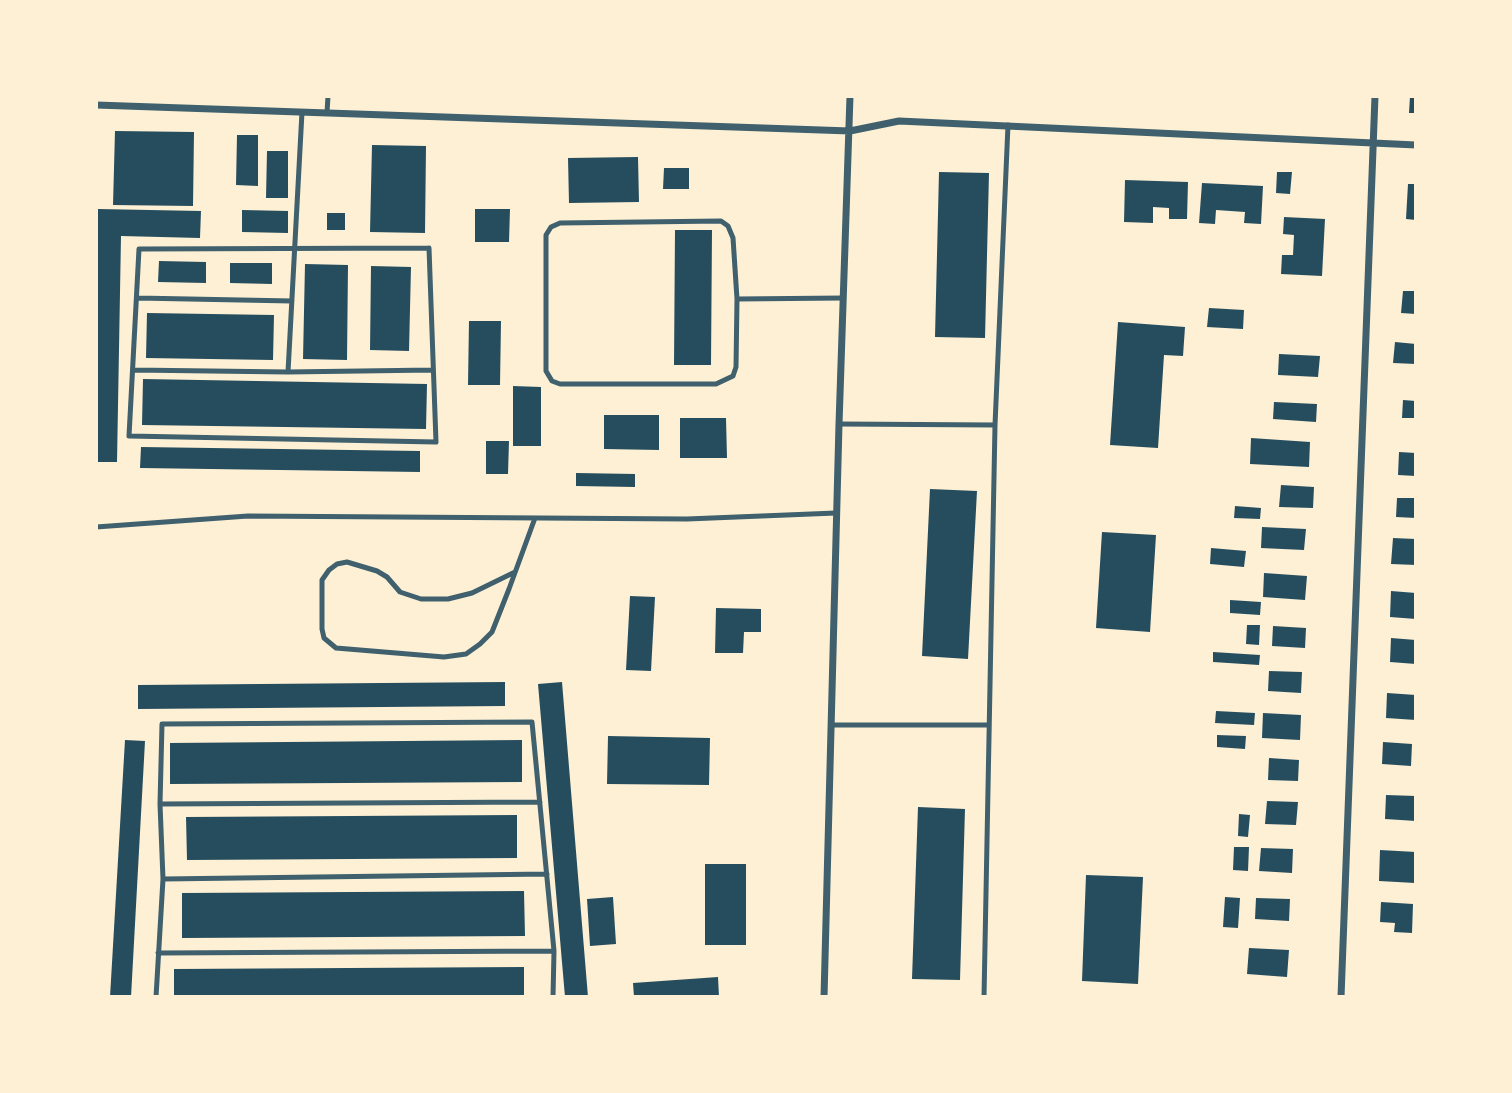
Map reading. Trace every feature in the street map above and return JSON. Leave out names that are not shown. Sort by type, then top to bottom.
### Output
[{"type":"street","points":[[824,997],[850,96]]},
{"type":"street","points":[[1340,997],[1375,96]]},
{"type":"street","points":[[96,106],[850,131],[899,121],[1416,145]]},
{"type":"lane","points":[[327,96],[327,113]]},
{"type":"lane","points":[[288,372],[302,113]]},
{"type":"lane","points":[[984,997],[995,425],[1008,125]]},
{"type":"lane","points":[[721,221],[728,226],[733,238],[737,299],[736,367],[733,376],[716,384],[560,384],[552,381],[546,371],[546,235],[560,223],[721,221]]},
{"type":"lane","points":[[429,248],[436,442],[129,436],[139,249],[295,250],[429,248]]},
{"type":"lane","points":[[137,298],[292,301]]},
{"type":"lane","points":[[737,299],[844,298]]},
{"type":"lane","points":[[133,370],[433,370]]},
{"type":"lane","points":[[839,424],[995,425]]},
{"type":"lane","points":[[96,527],[248,516],[687,519],[836,513]]},
{"type":"lane","points":[[515,572],[472,593],[448,599],[421,599],[400,592],[387,577],[377,571],[347,562],[337,564],[323,580],[324,638],[336,648],[443,657],[466,654],[492,632],[515,572],[535,518]]},
{"type":"lane","points":[[156,997],[163,879],[160,804],[162,724],[531,722],[554,951],[553,997]]},
{"type":"lane","points":[[831,725],[989,725]]},
{"type":"lane","points":[[160,804],[540,803]]},
{"type":"lane","points":[[163,879],[547,874]]},
{"type":"lane","points":[[158,953],[554,951]]},
{"type":"building","points":[[1410,96],[1416,96],[1416,113],[1409,113]]},
{"type":"building","points":[[115,131],[194,132],[193,206],[113,205]]},
{"type":"building","points":[[237,135],[258,135],[258,186],[236,185]]},
{"type":"building","points":[[372,145],[426,146],[425,233],[370,232]]},
{"type":"building","points":[[267,151],[288,151],[288,198],[266,198]]},
{"type":"building","points":[[638,157],[639,202],[569,203],[568,158]]},
{"type":"building","points":[[664,168],[689,168],[689,189],[663,189]]},
{"type":"building","points":[[939,172],[989,173],[985,338],[935,337]]},
{"type":"building","points":[[1277,172],[1292,172],[1290,194],[1276,193]]},
{"type":"building","points":[[1125,180],[1188,182],[1187,219],[1169,219],[1169,208],[1153,207],[1153,223],[1124,222]]},
{"type":"building","points":[[1202,183],[1263,186],[1261,224],[1244,223],[1245,212],[1216,210],[1215,224],[1199,223]]},
{"type":"building","points":[[1408,184],[1416,184],[1416,220],[1406,219]]},
{"type":"building","points":[[98,209],[201,211],[200,238],[121,236],[117,462],[96,462]]},
{"type":"building","points":[[475,209],[510,209],[509,242],[475,242]]},
{"type":"building","points":[[242,210],[288,211],[288,233],[242,232]]},
{"type":"building","points":[[327,213],[345,213],[345,230],[327,230]]},
{"type":"building","points":[[1284,217],[1325,219],[1322,276],[1281,274],[1282,255],[1293,255],[1294,235],[1283,234]]},
{"type":"building","points":[[675,230],[712,230],[711,365],[674,365]]},
{"type":"building","points":[[159,261],[206,262],[206,283],[158,282]]},
{"type":"building","points":[[230,263],[272,263],[272,284],[230,283]]},
{"type":"building","points":[[305,264],[348,265],[347,360],[303,359]]},
{"type":"building","points":[[371,266],[411,267],[409,351],[370,350]]},
{"type":"building","points":[[1403,291],[1416,291],[1416,314],[1401,313]]},
{"type":"building","points":[[1209,308],[1244,310],[1243,329],[1207,327]]},
{"type":"building","points":[[147,313],[274,315],[273,360],[146,358]]},
{"type":"building","points":[[469,321],[501,321],[500,385],[468,385]]},
{"type":"building","points":[[1118,322],[1185,327],[1183,356],[1164,355],[1158,448],[1110,445]]},
{"type":"building","points":[[1395,342],[1416,344],[1416,364],[1393,363]]},
{"type":"building","points":[[1279,354],[1320,356],[1318,377],[1278,375]]},
{"type":"building","points":[[143,379],[427,384],[426,429],[142,425]]},
{"type":"building","points":[[513,386],[541,387],[541,446],[513,446]]},
{"type":"building","points":[[1403,400],[1416,401],[1416,418],[1402,418]]},
{"type":"building","points":[[1274,402],[1317,404],[1316,422],[1273,419]]},
{"type":"building","points":[[604,415],[659,415],[659,450],[604,449]]},
{"type":"building","points":[[680,418],[726,418],[727,458],[680,458]]},
{"type":"building","points":[[1251,438],[1310,442],[1309,467],[1250,464]]},
{"type":"building","points":[[486,441],[509,441],[508,474],[486,474]]},
{"type":"building","points":[[141,447],[420,451],[420,472],[140,468]]},
{"type":"building","points":[[1399,452],[1416,453],[1416,476],[1398,475]]},
{"type":"building","points":[[576,473],[635,474],[635,487],[576,486]]},
{"type":"building","points":[[1281,485],[1314,487],[1313,508],[1279,507]]},
{"type":"building","points":[[930,489],[977,491],[968,659],[922,656]]},
{"type":"building","points":[[1397,498],[1416,498],[1416,518],[1396,517]]},
{"type":"building","points":[[1235,506],[1261,508],[1260,519],[1234,518]]},
{"type":"building","points":[[1262,527],[1306,529],[1304,550],[1261,548]]},
{"type":"building","points":[[1102,532],[1156,535],[1150,632],[1096,628]]},
{"type":"building","points":[[1393,538],[1416,539],[1416,565],[1391,564]]},
{"type":"building","points":[[1211,548],[1246,551],[1244,567],[1210,564]]},
{"type":"building","points":[[1264,573],[1307,576],[1305,600],[1263,597]]},
{"type":"building","points":[[1391,591],[1416,593],[1416,619],[1390,617]]},
{"type":"building","points":[[630,596],[655,597],[651,671],[626,670]]},
{"type":"building","points":[[1230,600],[1261,602],[1260,615],[1230,613]]},
{"type":"building","points":[[716,608],[761,609],[761,632],[744,632],[743,653],[715,653]]},
{"type":"building","points":[[1247,625],[1260,625],[1259,645],[1246,644]]},
{"type":"building","points":[[1273,626],[1306,628],[1305,648],[1272,646]]},
{"type":"building","points":[[1391,638],[1416,640],[1416,664],[1390,662]]},
{"type":"building","points":[[1213,652],[1260,655],[1259,665],[1213,662]]},
{"type":"building","points":[[1269,671],[1302,672],[1301,693],[1268,691]]},
{"type":"building","points":[[505,682],[505,706],[138,709],[138,685]]},
{"type":"building","points":[[562,682],[588,997],[565,997],[538,684]]},
{"type":"building","points":[[1387,693],[1416,695],[1416,720],[1386,718]]},
{"type":"building","points":[[1216,711],[1255,713],[1254,725],[1215,723]]},
{"type":"building","points":[[1263,713],[1301,715],[1300,740],[1262,738]]},
{"type":"building","points":[[1217,735],[1246,736],[1245,749],[1217,747]]},
{"type":"building","points":[[608,736],[710,738],[709,785],[607,784]]},
{"type":"building","points":[[125,740],[145,741],[131,997],[110,997]]},
{"type":"building","points":[[522,740],[522,782],[170,784],[170,743]]},
{"type":"building","points":[[1383,742],[1412,744],[1411,766],[1382,764]]},
{"type":"building","points":[[1269,758],[1299,760],[1298,781],[1268,780]]},
{"type":"building","points":[[1386,795],[1416,796],[1416,821],[1385,819]]},
{"type":"building","points":[[1267,801],[1298,802],[1296,825],[1265,824]]},
{"type":"building","points":[[918,807],[965,809],[960,980],[912,979]]},
{"type":"building","points":[[1239,814],[1250,815],[1248,837],[1238,836]]},
{"type":"building","points":[[517,815],[517,858],[187,860],[186,817]]},
{"type":"building","points":[[1234,847],[1249,847],[1248,871],[1233,870]]},
{"type":"building","points":[[1261,848],[1293,849],[1292,873],[1259,871]]},
{"type":"building","points":[[1380,850],[1416,852],[1415,883],[1379,881]]},
{"type":"building","points":[[705,864],[746,864],[746,945],[705,945]]},
{"type":"building","points":[[1086,875],[1143,877],[1138,984],[1082,981]]},
{"type":"building","points":[[524,891],[525,936],[182,938],[182,893]]},
{"type":"building","points":[[613,897],[616,944],[590,946],[587,899]]},
{"type":"building","points":[[1225,897],[1240,898],[1238,928],[1223,927]]},
{"type":"building","points":[[1256,898],[1290,899],[1289,921],[1255,919]]},
{"type":"building","points":[[1381,902],[1413,904],[1412,933],[1394,932],[1395,923],[1380,922]]},
{"type":"building","points":[[1249,948],[1289,950],[1287,977],[1247,974]]},
{"type":"building","points":[[524,967],[524,997],[174,997],[174,969]]},
{"type":"building","points":[[718,977],[719,997],[634,997],[633,983]]}]
